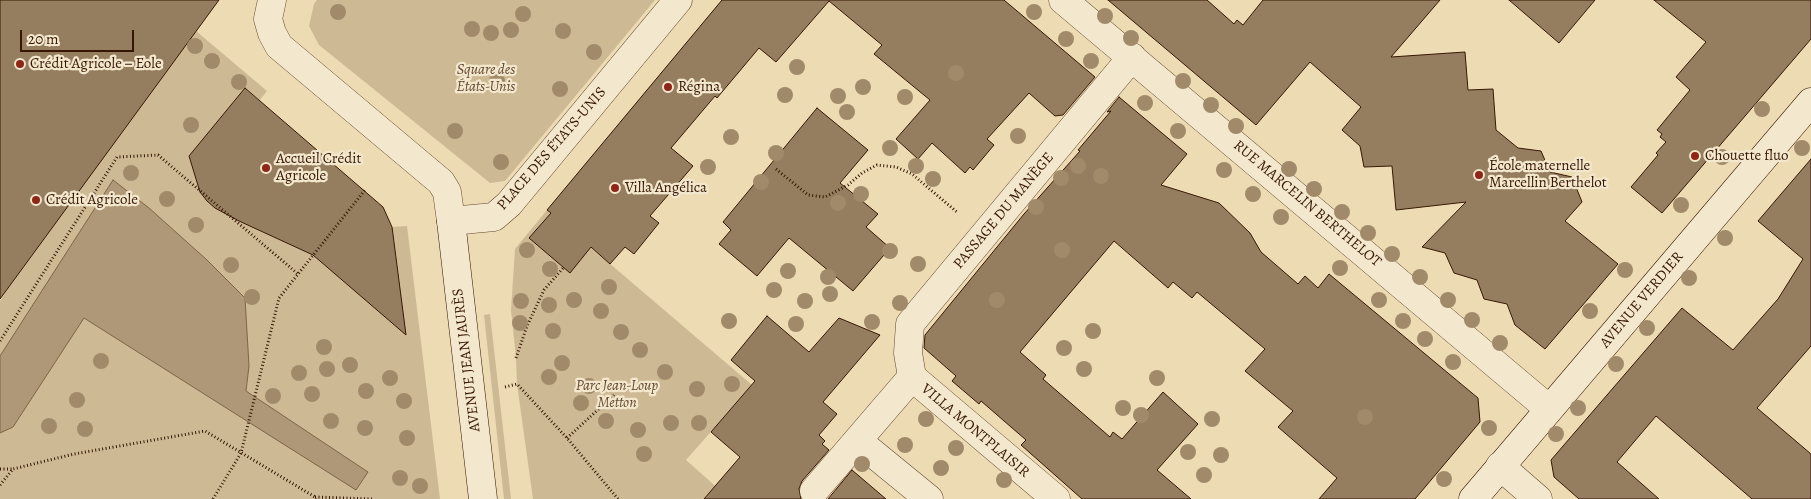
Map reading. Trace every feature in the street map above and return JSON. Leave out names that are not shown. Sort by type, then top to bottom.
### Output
[{"type":"street","points":[[272,0],[268,19],[272,33],[279,46],[441,182],[447,192],[451,222]]},
{"type":"street","name":"PLACE DES ÉTATS-UNIS","points":[[451,222],[494,217],[509,204],[678,0]]},
{"type":"street","name":"RUE MARCELIN BERTHELOT","points":[[1074,3],[1132,57],[1549,409]]},
{"type":"street","name":"PASSAGE DU MANÈGE","points":[[912,378],[908,353],[910,324],[1132,57]]},
{"type":"street","name":"AVENUE VERDIER","points":[[1473,499],[1811,102]]},
{"type":"street","name":"AVENUE JEAN JAURÈS","points":[[451,222],[483,499]]},
{"type":"street","name":"VILLA MONTPLAISIR","points":[[814,491],[912,378],[1056,499]]},
{"type":"street","points":[[858,441],[929,499]]},
{"type":"street","points":[[1500,466],[1538,499]]},
{"type":"path","points":[[0,341],[117,157],[158,155],[298,274]]},
{"type":"path","points":[[776,170],[808,195],[825,197],[848,185],[862,173],[877,165],[896,166],[912,174],[955,211],[986,232]]},
{"type":"path","points":[[213,499],[241,453],[279,298],[365,190]]},
{"type":"path","points":[[516,358],[527,326],[544,290],[564,267]]},
{"type":"path","points":[[502,388],[517,384],[567,438],[618,499]]},
{"type":"path","points":[[567,438],[614,395]]},
{"type":"path","points":[[0,469],[13,469],[74,454],[206,431],[316,498],[372,499]]},
{"type":"path","points":[[0,485],[13,469]]},
{"type":"green space","name":"Square des États-Unis","points":[[317,0],[655,0],[505,181],[490,183],[319,45],[309,26],[314,4]]},
{"type":"green space","points":[[196,31],[267,91],[260,100],[245,88],[189,156],[200,192],[207,201],[239,221],[294,246],[298,241],[403,322],[392,227],[407,226],[440,499],[0,499],[0,301]]},
{"type":"green space","name":"Parc Jean-Loup Metton","points":[[547,210],[752,385],[686,460],[730,499],[533,499],[517,384],[511,310],[515,249]]},
{"type":"green space","points":[[490,314],[511,499],[504,499],[484,315]]},
{"type":"shaded area","points":[[113,180],[149,208],[207,260],[245,298],[249,366],[246,391],[368,472],[356,490],[84,318],[13,427],[0,433],[0,356]]},
{"type":"building","name":"Crédit Agricole","points":[[0,0],[219,0],[0,299]]},
{"type":"building","points":[[722,0],[1004,0],[1095,77],[1063,115],[1055,116],[1029,93],[987,139],[994,145],[973,170],[970,167],[965,173],[932,143],[918,159],[896,139],[930,100],[874,54],[882,45],[829,1],[776,62],[759,48],[717,98],[715,96],[671,148],[693,166],[650,216],[659,223],[634,254],[625,247],[610,264],[591,247],[570,273],[529,238],[551,213],[547,210]]},
{"type":"building","name":"École maternelle Marcellin Berthelot","points":[[1108,0],[1207,0],[1234,24],[1237,20],[1243,25],[1263,0],[1440,0],[1391,57],[1465,52],[1468,90],[1493,89],[1496,130],[1518,148],[1541,151],[1550,172],[1572,177],[1582,202],[1565,221],[1618,264],[1545,349],[1515,325],[1507,304],[1484,299],[1477,280],[1454,273],[1445,253],[1422,247],[1466,202],[1396,210],[1392,166],[1364,167],[1360,146],[1342,130],[1361,107],[1310,62],[1256,125]]},
{"type":"building","points":[[1509,0],[1595,0],[1559,43]]},
{"type":"building","points":[[1654,0],[1811,0],[1811,39],[1662,213],[1631,187],[1658,155],[1656,153],[1666,142],[1660,137],[1662,134],[1657,130],[1690,90],[1676,77],[1706,42]]},
{"type":"building","name":"Accueil Crédit Agricole","points":[[245,88],[383,207],[392,227],[406,335],[313,255],[215,208],[200,192],[189,156]]},
{"type":"building","points":[[1119,97],[1187,154],[1161,185],[1219,203],[1250,233],[1261,252],[1298,284],[1305,276],[1318,288],[1329,274],[1478,398],[1480,422],[1415,499],[1319,499],[1337,478],[1278,427],[1293,411],[1245,371],[1265,349],[1197,292],[1192,298],[1173,282],[1168,288],[1114,241],[1020,352],[1046,375],[1043,379],[1110,437],[1113,432],[1122,439],[1163,392],[1198,424],[1157,470],[1191,499],[1082,499],[1021,445],[1026,440],[981,401],[979,404],[952,381],[956,376],[924,348],[925,335],[1024,214],[1080,151],[1078,150],[1111,111],[1107,112]]},
{"type":"building","points":[[817,108],[868,150],[840,183],[878,214],[866,227],[890,248],[853,291],[789,238],[757,276],[719,244],[731,230],[723,222]]},
{"type":"building","points":[[1811,159],[1811,346],[1757,408],[1811,454],[1811,499],[1752,499],[1656,416],[1617,462],[1659,499],[1579,499],[1554,477],[1551,460],[1682,308],[1733,350],[1778,299],[1803,259],[1758,221]]},
{"type":"building","points":[[767,316],[809,352],[839,318],[880,335],[823,402],[837,414],[819,435],[825,441],[822,444],[829,450],[802,481],[799,489],[801,499],[704,499],[740,457],[711,432],[755,381],[731,360]]},
{"type":"building","points":[[852,470],[886,499],[828,499]]},
{"type":"place","name":"Crédit Agricole − Eole","points":[[20,64]]},
{"type":"place","name":"Régina","points":[[668,87]]},
{"type":"place","name":"Chouette fluo","points":[[1695,156]]},
{"type":"place","name":"Accueil Crédit Agricole","points":[[266,168]]},
{"type":"place","name":"École maternelle Marcellin Berthelot","points":[[1479,175]]},
{"type":"place","name":"Villa Angélica","points":[[615,188]]},
{"type":"place","name":"Crédit Agricole","points":[[36,200]]}]
